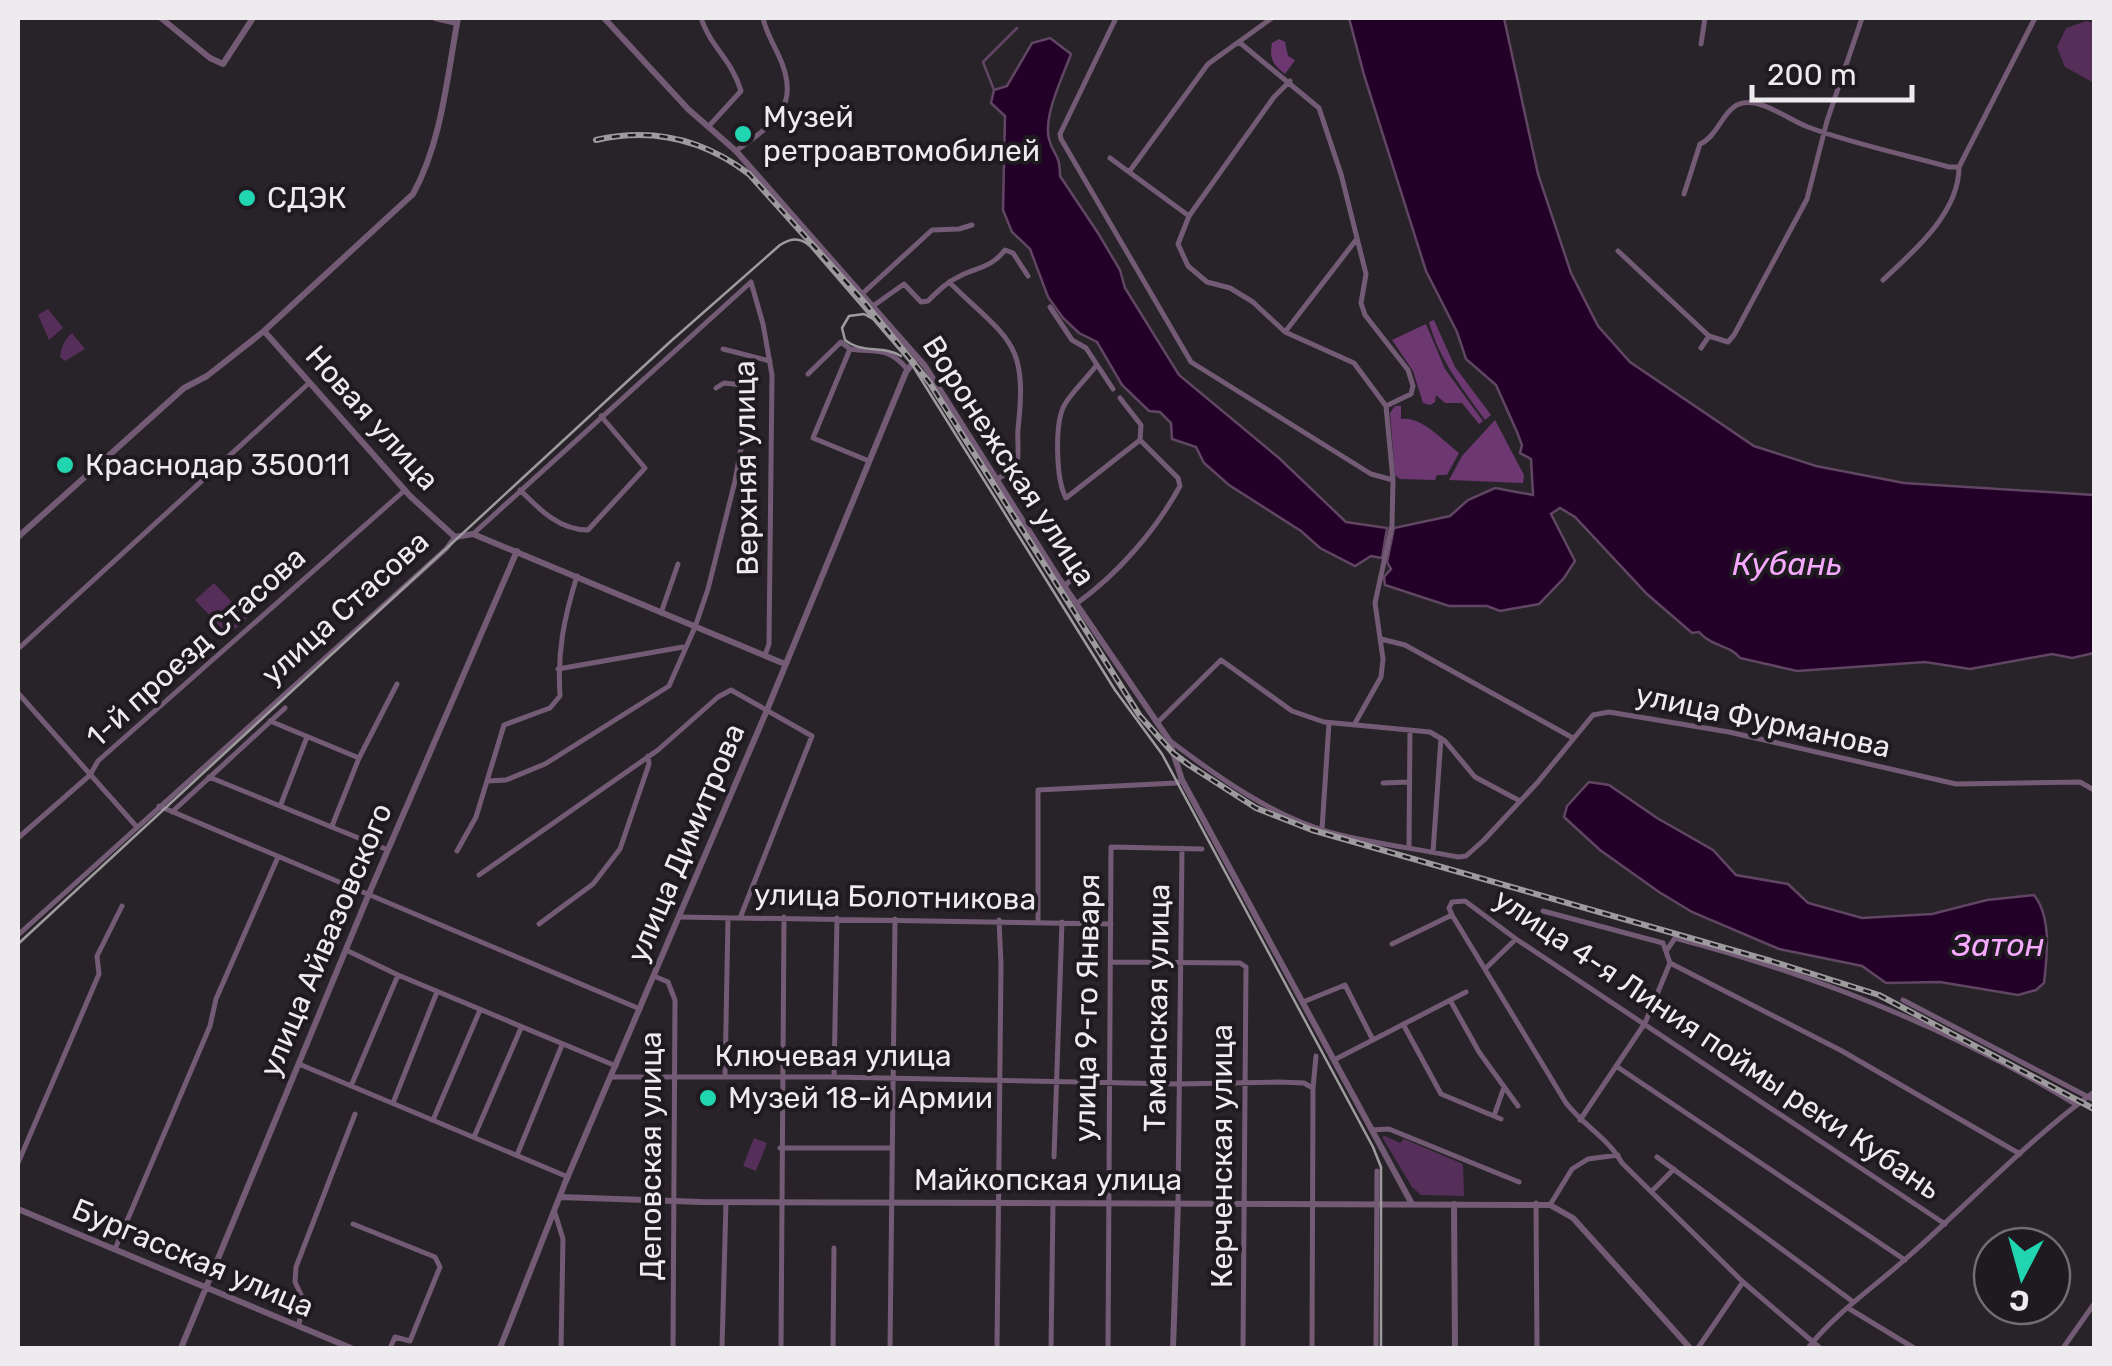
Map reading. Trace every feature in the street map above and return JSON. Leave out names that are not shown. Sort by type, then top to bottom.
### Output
[{"type":"street","points":[[161,18],[223,64],[252,18]]},
{"type":"street","points":[[18,537],[184,388],[207,376],[261,333],[413,194],[434,144],[457,20],[435,18]]},
{"type":"street","name":"Воронежская улица","points":[[604,18],[688,109],[736,150],[944,391],[1064,586],[1169,740],[1182,780],[1412,1204]]},
{"type":"street","points":[[702,18],[713,44],[735,70],[742,91],[709,126]]},
{"type":"street","points":[[736,150],[779,118],[786,102],[786,77],[766,34],[763,18]]},
{"type":"street","points":[[1116,18],[1061,139],[1192,362],[1371,474],[1392,480]]},
{"type":"street","points":[[1129,172],[1208,64],[1272,18]]},
{"type":"street","points":[[1701,44],[1706,18]]},
{"type":"street","points":[[1618,252],[1709,336],[1728,342],[1807,199],[1824,131],[1862,18]]},
{"type":"street","points":[[1883,280],[1942,217],[1956,192],[1959,167],[2035,18]]},
{"type":"street","points":[[1239,42],[1319,108],[1366,274],[1361,302],[1366,315],[1408,370],[1413,386],[1408,396],[1386,406]]},
{"type":"street","points":[[1290,82],[1274,97],[1189,216],[1178,244],[1188,266],[1207,282],[1230,288],[1253,302],[1286,332],[1354,363],[1386,406],[1392,524],[1375,603],[1383,659],[1381,677],[1354,725]]},
{"type":"street","points":[[1684,194],[1700,144],[1708,141],[1736,106],[1744,102],[1824,131],[1959,167]]},
{"type":"street","points":[[1110,158],[1189,216]]},
{"type":"street","points":[[862,294],[932,230],[958,230],[972,225]]},
{"type":"street","points":[[1286,332],[1356,240]]},
{"type":"street","points":[[873,306],[904,284],[922,302],[928,301],[949,282],[992,265],[1005,250],[1013,252],[1028,276]]},
{"type":"street","name":"Верхняя улица","points":[[751,282],[770,361],[773,402],[769,644],[765,655]]},
{"type":"street","name":"улица Стасова","points":[[18,935],[455,537],[474,534],[751,282]]},
{"type":"street","points":[[949,282],[1018,354],[1023,387],[1016,442],[1019,458],[1016,468],[997,479]]},
{"type":"street","points":[[1050,307],[1072,340],[1086,348],[1113,389]]},
{"type":"street","name":"Новая улица","points":[[261,333],[406,490],[455,537]]},
{"type":"street","points":[[1701,348],[1709,336]]},
{"type":"street","points":[[808,374],[841,342],[850,348],[896,355],[907,369]]},
{"type":"street","points":[[850,348],[813,438],[869,461]]},
{"type":"street","points":[[724,349],[770,361]]},
{"type":"street","points":[[486,781],[506,780],[545,764],[669,686],[695,627],[735,482],[746,420],[742,410],[743,385],[754,356]]},
{"type":"street","name":"улица Димитрова","points":[[500,1348],[554,1210],[907,369],[917,357]]},
{"type":"street","points":[[1096,366],[1061,413],[1058,459],[1061,489],[1066,498],[1140,440],[1142,425],[1120,398]]},
{"type":"street","points":[[18,649],[309,383]]},
{"type":"street","points":[[716,388],[724,383],[743,385]]},
{"type":"street","points":[[520,490],[552,520],[588,530],[645,468],[600,416]]},
{"type":"street","points":[[1076,604],[1159,522],[1180,486],[1178,478],[1140,440]]},
{"type":"street","name":"1-й проезд Стасова","points":[[18,838],[90,775],[98,761],[406,490]]},
{"type":"street","points":[[474,534],[785,664]]},
{"type":"street","name":"улица Айвазовского","points":[[181,1348],[368,896],[517,551]]},
{"type":"street","points":[[661,613],[678,564]]},
{"type":"street","points":[[1064,586],[1086,568]]},
{"type":"street","points":[[457,851],[476,817],[504,725],[550,708],[560,696],[562,626],[577,576]]},
{"type":"street","points":[[1380,639],[1405,645],[1573,738]]},
{"type":"street","points":[[558,670],[685,647]]},
{"type":"street","points":[[1157,723],[1221,660],[1292,710],[1330,723],[1430,732],[1442,738],[1474,776],[1520,801]]},
{"type":"street","points":[[331,827],[359,758],[397,684]]},
{"type":"street","points":[[480,875],[648,756],[726,690],[731,690],[812,736],[740,918]]},
{"type":"street","points":[[18,693],[136,826]]},
{"type":"street","name":"улица Стасова","points":[[172,812],[285,708]]},
{"type":"street","name":"улица Фурманова","points":[[1433,852],[1466,856],[1520,801],[1593,715],[1609,712],[1729,732],[1956,784],[2080,782],[2094,790]]},
{"type":"street","points":[[270,721],[359,758]]},
{"type":"street","points":[[1322,829],[1330,723]]},
{"type":"street","points":[[1409,847],[1410,730]]},
{"type":"street","points":[[281,806],[308,737]]},
{"type":"street","points":[[1169,740],[1260,802],[1322,829],[1433,852],[1442,738]]},
{"type":"street","points":[[540,924],[593,884],[620,849],[649,764],[648,756]]},
{"type":"street","points":[[209,777],[388,850]]},
{"type":"street","points":[[1038,921],[1038,790],[1182,780]]},
{"type":"street","points":[[1383,783],[1409,782]]},
{"type":"street","points":[[159,806],[640,1008]]},
{"type":"street","name":"улица 9-го Января","points":[[1108,1348],[1112,847],[1182,848]]},
{"type":"street","points":[[1182,848],[1202,849]]},
{"type":"street","name":"Таманская улица","points":[[1172,1348],[1178,1203],[1182,848]]},
{"type":"street","points":[[115,1249],[278,858]]},
{"type":"street","name":"улица 4-я Линия поймы реки Кубань","points":[[1452,915],[1448,908],[1452,902],[1465,901],[1516,939],[1945,1224]]},
{"type":"street","points":[[18,1163],[99,974],[98,956],[122,906]]},
{"type":"street","points":[[1543,911],[1663,944],[1668,950],[1670,963],[1644,1023],[1580,1120]]},
{"type":"street","points":[[1392,944],[1452,915],[1566,1104],[1614,1147],[1652,1192],[1743,1282],[1810,1346],[1820,1348]]},
{"type":"street","name":"улица Болотникова","points":[[678,917],[1111,924]]},
{"type":"street","points":[[781,1348],[784,917]]},
{"type":"street","points":[[725,1077],[728,918]]},
{"type":"street","points":[[834,1077],[837,918]]},
{"type":"street","points":[[890,1348],[895,919]]},
{"type":"street","points":[[997,1348],[1001,1080],[998,920]]},
{"type":"street","points":[[1054,1157],[1062,922]]},
{"type":"street","points":[[1668,950],[1675,938],[1813,978],[1932,1028],[2076,1104]]},
{"type":"street","points":[[1486,968],[1516,939]]},
{"type":"street","points":[[346,950],[616,1066]]},
{"type":"street","points":[[1111,962],[1180,964]]},
{"type":"street","points":[[1670,963],[1842,1051],[2020,1154]]},
{"type":"street","name":"Керченская улица","points":[[1180,964],[1244,964],[1243,1348]]},
{"type":"street","points":[[351,1086],[398,975]]},
{"type":"street","name":"Деповская улица","points":[[654,976],[668,982],[674,990],[673,1348]]},
{"type":"street","points":[[1304,1002],[1345,985],[1373,1040]]},
{"type":"street","points":[[393,1103],[437,992]]},
{"type":"street","points":[[1334,1060],[1466,992]]},
{"type":"street","points":[[1450,1000],[1479,1052],[1518,1106]]},
{"type":"street","points":[[1902,1000],[2091,1098]]},
{"type":"street","points":[[433,1120],[480,1010]]},
{"type":"street","points":[[1403,1024],[1441,1094],[1497,1118],[1504,1089]]},
{"type":"street","points":[[474,1137],[521,1028]]},
{"type":"street","points":[[516,1155],[562,1045]]},
{"type":"street","points":[[1312,1348],[1316,1056]]},
{"type":"street","points":[[299,1064],[568,1177]]},
{"type":"street","points":[[1616,1066],[1905,1260]]},
{"type":"street","name":"Ключевая улица","points":[[612,1077],[1304,1083],[1313,1088]]},
{"type":"street","points":[[1810,1346],[1850,1305],[2094,1092]]},
{"type":"street","points":[[298,1326],[305,1303],[295,1282],[296,1267],[355,1114]]},
{"type":"street","points":[[1372,1130],[1389,1129],[1518,1182]]},
{"type":"street","points":[[780,1148],[890,1148]]},
{"type":"street","points":[[1618,1156],[1588,1159],[1572,1169],[1550,1204],[1573,1218],[1690,1348]]},
{"type":"street","points":[[1657,1157],[1850,1305],[1914,1348]]},
{"type":"street","points":[[1652,1192],[1674,1170]]},
{"type":"street","points":[[1376,1348],[1377,1171]]},
{"type":"street","name":"Майкопская улица","points":[[560,1197],[726,1202],[1550,1204]]},
{"type":"street","points":[[722,1348],[726,1202]]},
{"type":"street","points":[[1051,1348],[1054,1203]]},
{"type":"street","points":[[1536,1203],[1537,1348]]},
{"type":"street","points":[[1454,1204],[1455,1348]]},
{"type":"street","name":"Бургасская улица","points":[[18,1208],[350,1348]]},
{"type":"street","points":[[554,1210],[563,1239],[561,1348]]},
{"type":"street","points":[[353,1224],[435,1256],[440,1267],[410,1341],[394,1337],[390,1348]]},
{"type":"street","points":[[833,1348],[834,1248]]},
{"type":"street","points":[[1698,1348],[1743,1282]]},
{"type":"street","points":[[2063,1348],[2094,1304]]},
{"type":"shaded area","points":[[2086,21],[2094,23],[2094,83],[2065,67],[2057,47],[2066,28]]},
{"type":"shaded area","points":[[1279,39],[1285,42],[1288,56],[1295,60],[1285,74],[1272,57],[1272,43]]},
{"type":"shaded area","points":[[48,309],[63,328],[49,340],[38,315]]},
{"type":"shaded area","points":[[1434,320],[1455,367],[1491,415],[1485,420],[1439,349],[1429,322]]},
{"type":"shaded area","points":[[1426,324],[1445,369],[1483,421],[1479,424],[1462,403],[1445,403],[1436,395],[1435,402],[1423,403],[1413,371],[1392,340]]},
{"type":"shaded area","points":[[72,333],[85,349],[65,361],[60,357]]},
{"type":"shaded area","points":[[1395,406],[1401,406],[1401,419],[1424,425],[1459,453],[1447,475],[1437,475],[1435,480],[1400,479],[1395,475],[1390,413]]},
{"type":"shaded area","points":[[1495,420],[1524,475],[1523,483],[1449,480],[1462,456]]},
{"type":"shaded area","points":[[214,583],[247,618],[228,635],[195,600]]},
{"type":"shaded area","points":[[1382,1137],[1400,1143],[1404,1139],[1463,1164],[1464,1196],[1421,1195],[1412,1187]]},
{"type":"shaded area","points":[[754,1138],[767,1143],[756,1171],[743,1166]]},
{"type":"water","name":"Кубань","points":[[1349,18],[1504,18],[1538,174],[1571,273],[1598,326],[1630,362],[1754,446],[1816,466],[1904,483],[2094,495],[2094,653],[2072,658],[2052,654],[1970,669],[1925,662],[1797,671],[1740,658],[1699,632],[1692,633],[1647,594],[1575,517],[1560,508],[1551,514],[1575,561],[1539,604],[1500,611],[1487,606],[1449,606],[1385,585],[1384,577],[1391,569],[1387,562],[1394,528],[1450,516],[1468,500],[1495,488],[1533,495],[1531,459],[1520,453],[1522,445],[1496,385],[1466,359],[1426,271]]},
{"type":"water","points":[[1050,38],[1071,54],[1055,96],[1048,130],[1060,176],[1098,233],[1120,270],[1125,288],[1179,375],[1279,458],[1346,522],[1387,528],[1382,558],[1371,556],[1355,566],[1320,548],[1301,531],[1229,485],[1204,463],[1196,447],[1172,439],[1171,423],[1160,412],[1149,411],[1122,385],[1097,342],[1079,333],[1048,297],[1030,249],[1012,232],[1003,210],[1005,116],[991,103],[994,90],[1007,86],[1032,43]]},
{"type":"water","name":"Затон","points":[[1589,782],[1609,785],[1713,850],[1736,875],[1788,884],[1808,903],[1862,918],[1932,914],[1987,900],[2034,895],[2046,926],[2044,983],[2036,990],[2018,995],[1940,982],[1886,983],[1862,966],[1779,949],[1692,912],[1600,850],[1564,817],[1567,806]]},
{"type":"waterway","points":[[994,90],[983,62],[1017,28]]},
{"type":"tram line","points":[[18,944],[671,341],[780,245],[799,240],[810,246],[911,363],[1115,690],[1162,754],[1373,1147],[1381,1167],[1381,1348]]},
{"type":"tram line","points":[[873,319],[864,314],[849,316],[842,328],[845,340],[858,347],[901,356]]},
{"type":"railway","points":[[596,140],[637,135],[677,139],[714,152],[749,174],[864,302],[929,382],[1140,716],[1189,765],[1256,808],[1312,830],[1879,995],[2094,1109]]},
{"type":"place","name":"Музей ретроавтомобилей","points":[[743,134]]},
{"type":"place","name":"СДЭК","points":[[247,198]]},
{"type":"place","name":"Краснодар 350011","points":[[65,465]]},
{"type":"place","name":"Музей 18-й Армии","points":[[708,1098]]}]
